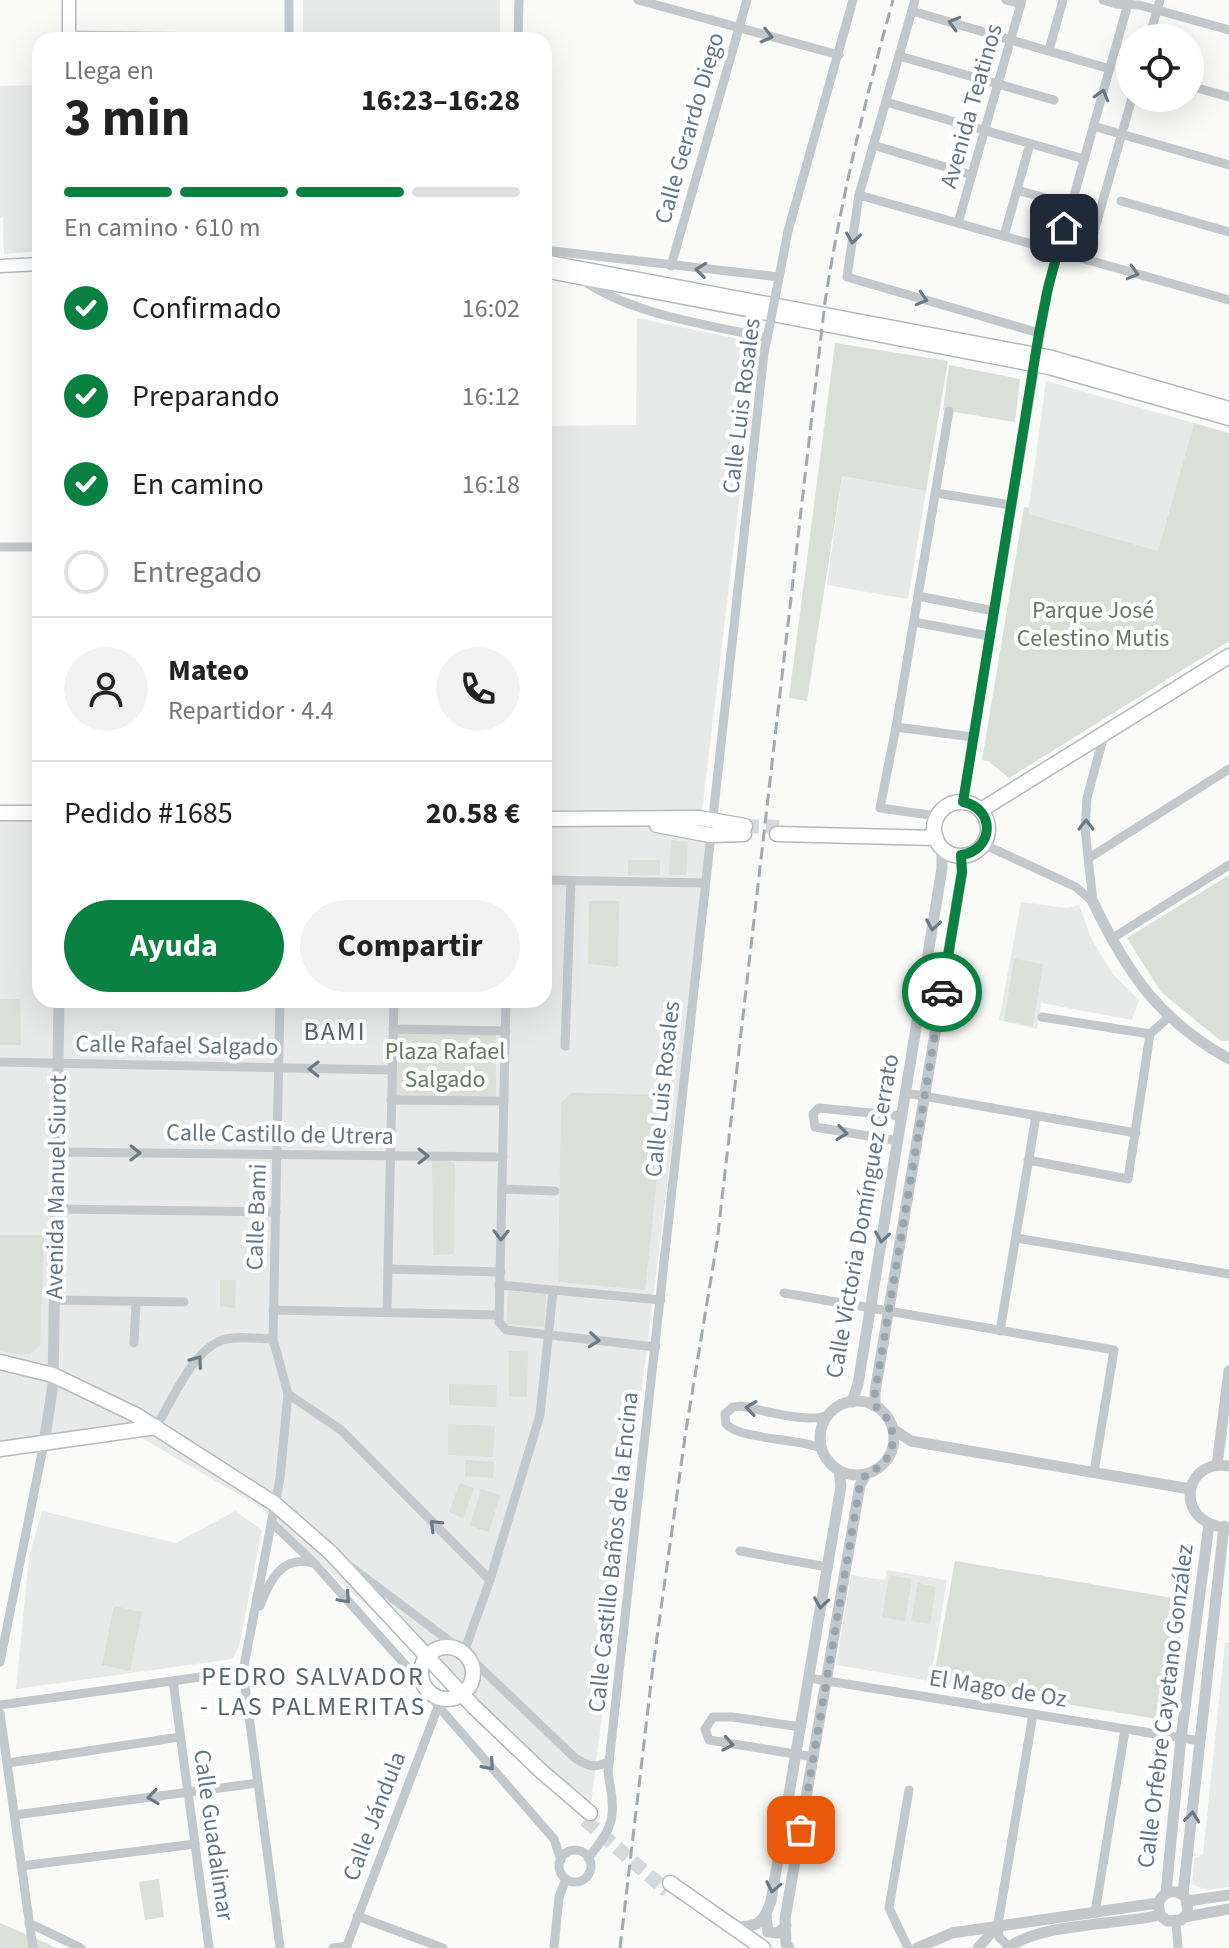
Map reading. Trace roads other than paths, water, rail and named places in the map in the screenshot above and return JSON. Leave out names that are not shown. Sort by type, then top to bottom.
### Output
[{"type":"main road","points":[[69,0],[69,32]]},
{"type":"main road","points":[[0,266],[32,264]]},
{"type":"main road","points":[[552,266],[1035,360],[1229,408]]},
{"type":"main road","points":[[552,267],[579,277],[742,303]]},
{"type":"main road","points":[[1035,360],[1229,419]]},
{"type":"main road","points":[[981,810],[1229,656]]},
{"type":"main road","points":[[778,830],[937,833],[961,855],[969,854],[983,844],[987,823],[981,810],[963,802],[948,805],[937,833]]},
{"type":"main road","points":[[0,813],[32,813]]},
{"type":"main road","points":[[552,819],[613,820],[745,830]]},
{"type":"main road","points":[[0,1362],[53,1375],[156,1427],[275,1504],[331,1553],[463,1694],[587,1816]]},
{"type":"main road","points":[[0,1449],[156,1427]]},
{"type":"main road","points":[[444,1647],[464,1652],[472,1666],[470,1686],[463,1694],[450,1699],[433,1696],[421,1672],[427,1656],[444,1647]]},
{"type":"main road","points":[[747,1948],[668,1887],[763,1948]]},
{"type":"street","points":[[289,0],[289,32]]},
{"type":"street","points":[[518,32],[519,0]]},
{"type":"street","points":[[638,0],[839,55]]},
{"type":"street","name":"Calle Gerardo Diego","points":[[671,266],[747,0]]},
{"type":"street","name":"Calle Luis Rosales","points":[[656,1347],[704,883],[767,338],[802,179],[853,0]]},
{"type":"street","points":[[915,0],[859,195],[847,277],[1039,333]]},
{"type":"street","points":[[1006,0],[1022,2]]},
{"type":"street","points":[[1049,50],[1063,0]]},
{"type":"street","points":[[1103,0],[1159,5],[1229,30]]},
{"type":"street","name":"Avenida Teatinos","points":[[958,223],[1022,2]]},
{"type":"street","points":[[963,802],[1039,333],[1058,251],[1129,2]]},
{"type":"street","points":[[912,11],[1110,69]]},
{"type":"street","points":[[899,56],[1054,100]]},
{"type":"street","points":[[1204,90],[1229,97]]},
{"type":"street","points":[[886,102],[1084,159]]},
{"type":"street","points":[[1086,260],[1128,112]]},
{"type":"street","points":[[1093,126],[1229,165]]},
{"type":"street","points":[[1004,236],[1030,144]]},
{"type":"street","points":[[873,145],[972,175]]},
{"type":"street","points":[[1017,190],[1071,205]]},
{"type":"street","points":[[859,195],[1229,300]]},
{"type":"street","points":[[1121,201],[1229,232]]},
{"type":"street","points":[[552,264],[671,266],[779,277]]},
{"type":"street","points":[[579,277],[601,293],[633,306],[767,338]]},
{"type":"street","points":[[937,833],[880,808],[949,411]]},
{"type":"street","points":[[936,493],[1011,505]]},
{"type":"street","points":[[0,547],[32,547]]},
{"type":"street","points":[[918,596],[994,611]]},
{"type":"street","points":[[914,622],[989,636]]},
{"type":"street","points":[[896,727],[973,737]]},
{"type":"street","points":[[1104,735],[1087,798],[1085,829],[1093,902],[1111,939],[1144,991],[1168,1018],[1229,1059]]},
{"type":"street","points":[[1089,858],[1229,769]]},
{"type":"street","name":"Calle Victoria Domínguez Cerrato","points":[[852,1402],[871,1308],[942,868],[937,833]]},
{"type":"street","points":[[983,844],[1076,887],[1093,902]]},
{"type":"street","name":"Calle Victoria Domínguez Cerrato","points":[[875,1406],[962,872],[961,855]]},
{"type":"street","points":[[1111,939],[1229,865]]},
{"type":"street","points":[[552,880],[704,883]]},
{"type":"street","points":[[565,1046],[571,881]]},
{"type":"street","name":"Avenida Manuel Siurot","points":[[44,1443],[53,1375],[59,1008]]},
{"type":"street","name":"Calle Bami","points":[[280,1008],[273,1339],[288,1394]]},
{"type":"street","points":[[387,1312],[394,1008]]},
{"type":"street","points":[[506,1008],[499,1322],[506,1330],[656,1347]]},
{"type":"street","points":[[1042,1017],[1150,1034]]},
{"type":"street","points":[[1028,1160],[1128,1179],[1150,1034],[1168,1018]]},
{"type":"street","points":[[393,1029],[506,1031]]},
{"type":"street","name":"Calle Rafael Salgado","points":[[0,1062],[392,1070]]},
{"type":"street","points":[[906,1093],[1136,1133]]},
{"type":"street","points":[[391,1100],[504,1101]]},
{"type":"street","points":[[898,1141],[815,1127],[813,1114],[819,1108],[831,1107],[902,1116]]},
{"type":"street","points":[[1000,1331],[1036,1116]]},
{"type":"street","name":"Calle Castillo de Utrera","points":[[57,1152],[503,1157]]},
{"type":"street","points":[[502,1189],[555,1191]]},
{"type":"street","points":[[56,1209],[276,1212]]},
{"type":"street","points":[[1016,1238],[1229,1274]]},
{"type":"street","points":[[388,1269],[501,1272]]},
{"type":"street","points":[[499,1285],[661,1300]]},
{"type":"street","points":[[464,1652],[490,1580],[540,1415],[553,1291]]},
{"type":"street","points":[[784,1293],[1114,1350],[1094,1472]]},
{"type":"street","points":[[55,1300],[184,1302]]},
{"type":"street","points":[[134,1343],[136,1302]]},
{"type":"street","points":[[273,1310],[499,1315]]},
{"type":"street","points":[[156,1427],[206,1348],[224,1339],[273,1339]]},
{"type":"street","name":"Calle Castillo Baños de la Encina","points":[[588,1858],[609,1831],[613,1813],[609,1761],[656,1347]]},
{"type":"street","points":[[1226,1525],[1209,1524],[1202,1520],[1192,1507],[1190,1489],[1200,1473],[1223,1466],[1229,1371]]},
{"type":"street","points":[[280,1948],[243,1671],[280,1478],[288,1394],[341,1430],[490,1580]]},
{"type":"street","points":[[911,1441],[901,1444],[881,1466],[866,1474],[849,1475],[827,1461],[821,1448],[820,1430],[835,1408],[852,1402],[864,1402],[883,1412],[893,1429],[911,1441],[1190,1489]]},
{"type":"street","points":[[821,1448],[737,1432],[726,1424],[725,1414],[733,1407],[741,1406],[809,1418],[828,1415]]},
{"type":"street","points":[[891,1453],[893,1429]]},
{"type":"street","points":[[0,1662],[44,1443]]},
{"type":"street","points":[[786,1926],[778,1933],[768,1932],[766,1916],[841,1486],[839,1471]]},
{"type":"street","points":[[789,1948],[786,1944],[786,1926],[860,1489],[866,1474]]},
{"type":"street","points":[[271,1522],[315,1564],[433,1696],[554,1839],[561,1860],[560,1870],[566,1879],[575,1882],[585,1878],[591,1870],[583,1852],[572,1851],[561,1860]]},
{"type":"street","name":"Calle Orfebre Cayetano González","points":[[1161,1904],[1209,1524]]},
{"type":"street","name":"Calle Orfebre Cayetano González","points":[[1185,1898],[1226,1525]]},
{"type":"street","points":[[740,1551],[827,1567]]},
{"type":"street","points":[[331,1553],[464,1652],[575,1758],[588,1766],[602,1766],[609,1761]]},
{"type":"street","points":[[251,1628],[268,1586],[279,1571],[292,1562],[315,1564]]},
{"type":"street","points":[[0,1705],[243,1671]]},
{"type":"street","name":"El Mago de Oz","points":[[809,1678],[1200,1741]]},
{"type":"street","name":"Calle Guadalimar","points":[[173,1681],[209,1948]]},
{"type":"street","name":"Calle Jándula","points":[[346,1947],[433,1696]]},
{"type":"street","points":[[0,1713],[33,1948]]},
{"type":"street","points":[[1033,1714],[998,1924],[999,1937],[1009,1947],[1019,1939],[1050,1931],[1136,1921],[1161,1904],[1172,1891],[1185,1898],[1229,1895]]},
{"type":"street","points":[[801,1727],[713,1717],[705,1729],[709,1740],[814,1757]]},
{"type":"street","points":[[1095,1913],[1125,1730]]},
{"type":"street","points":[[8,1763],[180,1737]]},
{"type":"street","points":[[15,1815],[258,1783]]},
{"type":"street","points":[[908,1948],[889,1908],[909,1790]]},
{"type":"street","points":[[21,1866],[195,1844]]},
{"type":"street","points":[[554,1948],[559,1897],[566,1879]]},
{"type":"street","points":[[1178,1948],[1181,1919],[1189,1908],[1185,1898]]},
{"type":"street","points":[[917,1948],[952,1933],[998,1924],[1161,1904]]},
{"type":"street","points":[[1161,1904],[1167,1921],[1229,1909]]},
{"type":"street","points":[[357,1916],[443,1948]]},
{"type":"street","points":[[733,1927],[753,1927],[766,1916]]},
{"type":"street","points":[[29,1923],[81,1948]]},
{"type":"street","points":[[978,1948],[998,1924]]},
{"type":"street","points":[[333,1948],[346,1947]]},
{"type":"tunnel","points":[[745,826],[779,827]]},
{"type":"tunnel","points":[[585,1820],[667,1891]]},
{"type":"railway","points":[[620,1948],[653,1666],[686,1430],[717,1242],[825,302],[854,150],[893,0]]},
{"type":"district","name":"BAMI","points":[[335,1031]]},
{"type":"district","name":"PEDRO SALVADOR - LAS PALMERITAS","points":[[313,1691]]},
{"type":"park label","name":"Parque José Celestino Mutis","points":[[1093,624]]},
{"type":"park label","name":"Plaza Rafael Salgado","points":[[445,1065]]}]
